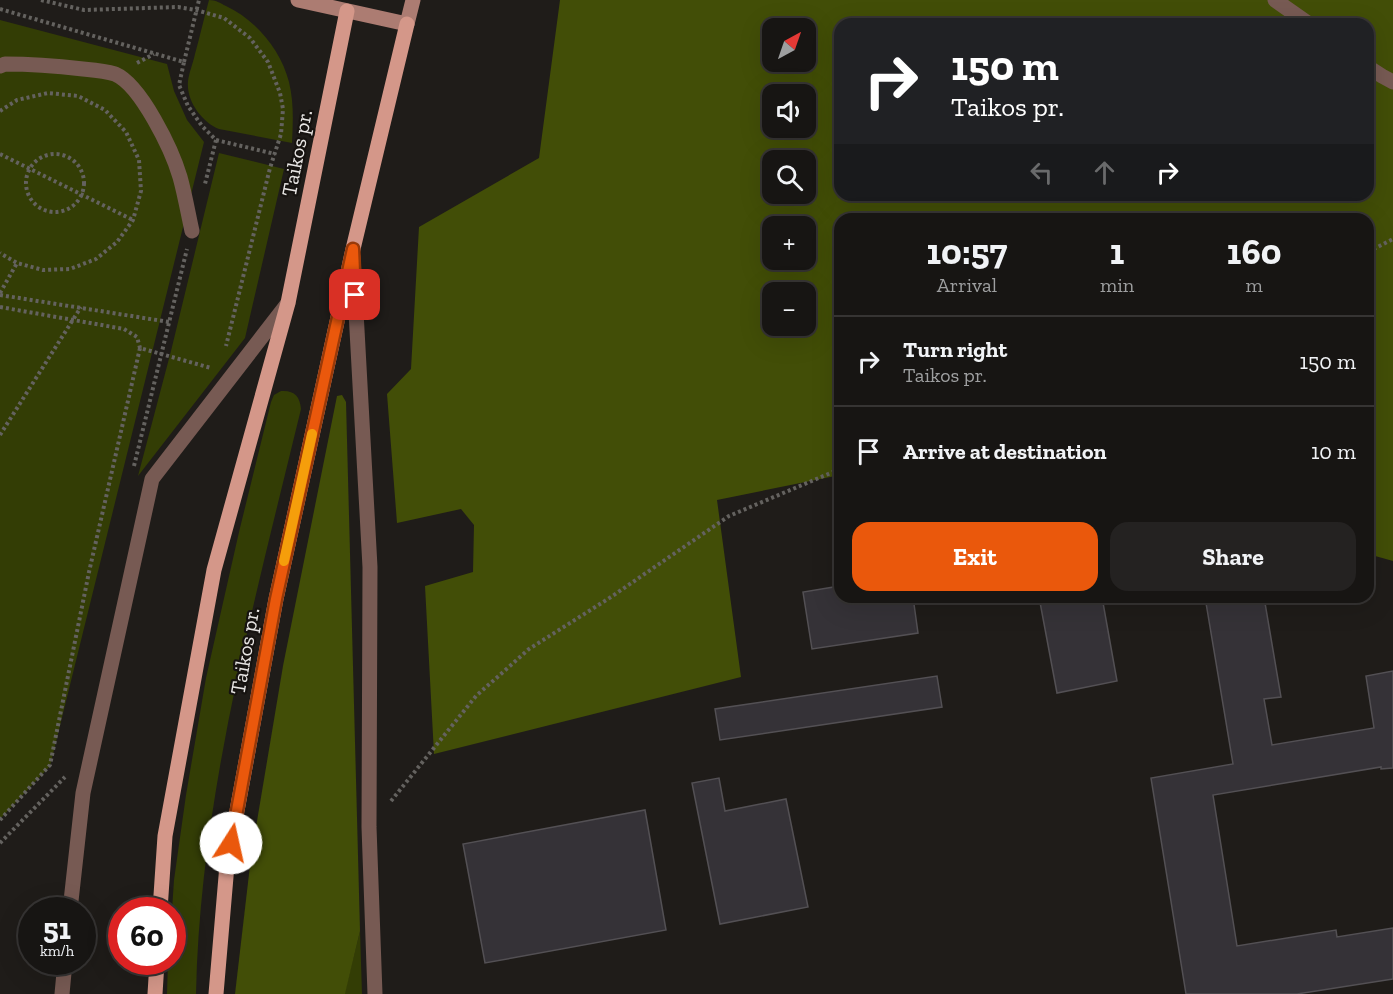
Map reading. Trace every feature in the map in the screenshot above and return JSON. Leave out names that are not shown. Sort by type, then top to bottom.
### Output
[{"type":"main road","points":[[297,0],[348,5],[407,24]]},
{"type":"main road","name":"Taikos pr.","points":[[216,994],[227,865],[276,599],[353,249],[413,0]]},
{"type":"main road","name":"Taikos pr.","points":[[161,897],[165,836],[214,570],[288,303],[348,5]]},
{"type":"main road","points":[[155,994],[156,975]]},
{"type":"street","points":[[1275,0],[1300,18]]},
{"type":"street","points":[[0,66],[38,64],[101,71],[115,75],[133,87],[150,111],[180,175],[192,231]]},
{"type":"street","points":[[1374,71],[1393,82]]},
{"type":"street","name":"Taikos pr.","points":[[353,249],[370,567],[369,827],[375,994]]},
{"type":"street","name":"Taikos pr.","points":[[71,897],[83,793],[153,479],[288,303]]},
{"type":"street","points":[[62,994],[64,975]]},
{"type":"path","points":[[41,0],[84,10],[178,7],[196,10],[224,18],[250,38],[268,62],[280,93],[283,110],[281,134],[270,168],[224,356]]},
{"type":"path","points":[[184,62],[199,0]]},
{"type":"path","points":[[0,111],[17,100],[48,93],[78,96],[105,110],[126,132],[139,160],[141,191],[133,220],[117,242],[96,259],[70,269],[43,270],[17,263],[0,253]]},
{"type":"path","points":[[216,140],[274,154]]},
{"type":"path","points":[[53,153],[68,156],[79,166],[84,180],[82,195],[72,207],[64,210],[57,212],[41,209],[30,199],[25,183],[28,168],[39,157],[53,153]]},
{"type":"path","points":[[0,154],[133,220]]},
{"type":"path","points":[[1374,249],[1393,239]]},
{"type":"path","points":[[17,263],[0,294],[169,322]]},
{"type":"path","points":[[0,307],[124,329],[137,337],[140,348],[89,572],[50,765],[0,820]]},
{"type":"path","points":[[0,435],[81,307]]},
{"type":"path","points":[[140,348],[213,368],[218,362]]},
{"type":"path","points":[[369,827],[476,696],[529,649],[611,597],[729,516],[834,472]]},
{"type":"green space","points":[[209,0],[220,3],[247,19],[266,37],[280,59],[292,97],[292,143],[219,129],[196,110],[188,89],[188,81]]},
{"type":"green space","points":[[560,0],[1393,0],[1393,561],[1374,556],[1374,213],[834,213],[834,476],[717,500],[741,677],[434,754],[425,586],[473,572],[474,525],[461,509],[397,523],[387,394],[411,369],[419,227],[539,158]]},
{"type":"green space","points":[[0,20],[167,64],[174,91],[187,120],[204,142],[50,766],[0,819]]},
{"type":"green space","points":[[219,153],[284,169],[245,338],[138,476],[171,351]]},
{"type":"green space","points":[[281,391],[296,395],[301,409],[249,626],[219,773],[200,920],[196,994],[167,994],[168,975],[186,975],[186,897],[173,897],[174,880],[206,678],[239,532],[274,395]]},
{"type":"green space","points":[[342,395],[346,402],[360,931],[345,994],[235,994],[251,857],[283,666],[337,396]]},
{"type":"green space","points":[[360,931],[362,994],[345,994],[345,992]]},
{"type":"building","points":[[834,587],[834,603],[914,603],[918,633],[812,649],[803,592]]},
{"type":"building","points":[[1040,603],[1103,603],[1117,681],[1057,693]]},
{"type":"building","points":[[1206,603],[1265,603],[1281,697],[1264,699],[1272,745],[1374,728],[1366,676],[1393,671],[1393,768],[1381,769],[1381,767],[1213,795],[1237,946],[1336,930],[1337,937],[1393,928],[1393,979],[1297,994],[1186,994],[1151,778],[1233,764]]},
{"type":"building","points":[[937,676],[942,707],[720,740],[715,709]]},
{"type":"building","points":[[719,778],[725,811],[786,799],[808,907],[720,924],[692,783]]},
{"type":"building","points":[[645,810],[666,930],[485,963],[463,844]]},
{"type":"slow traffic","points":[[284,561],[312,434]]},
{"type":"route","points":[[231,843],[276,599],[353,249],[355,295]]}]
